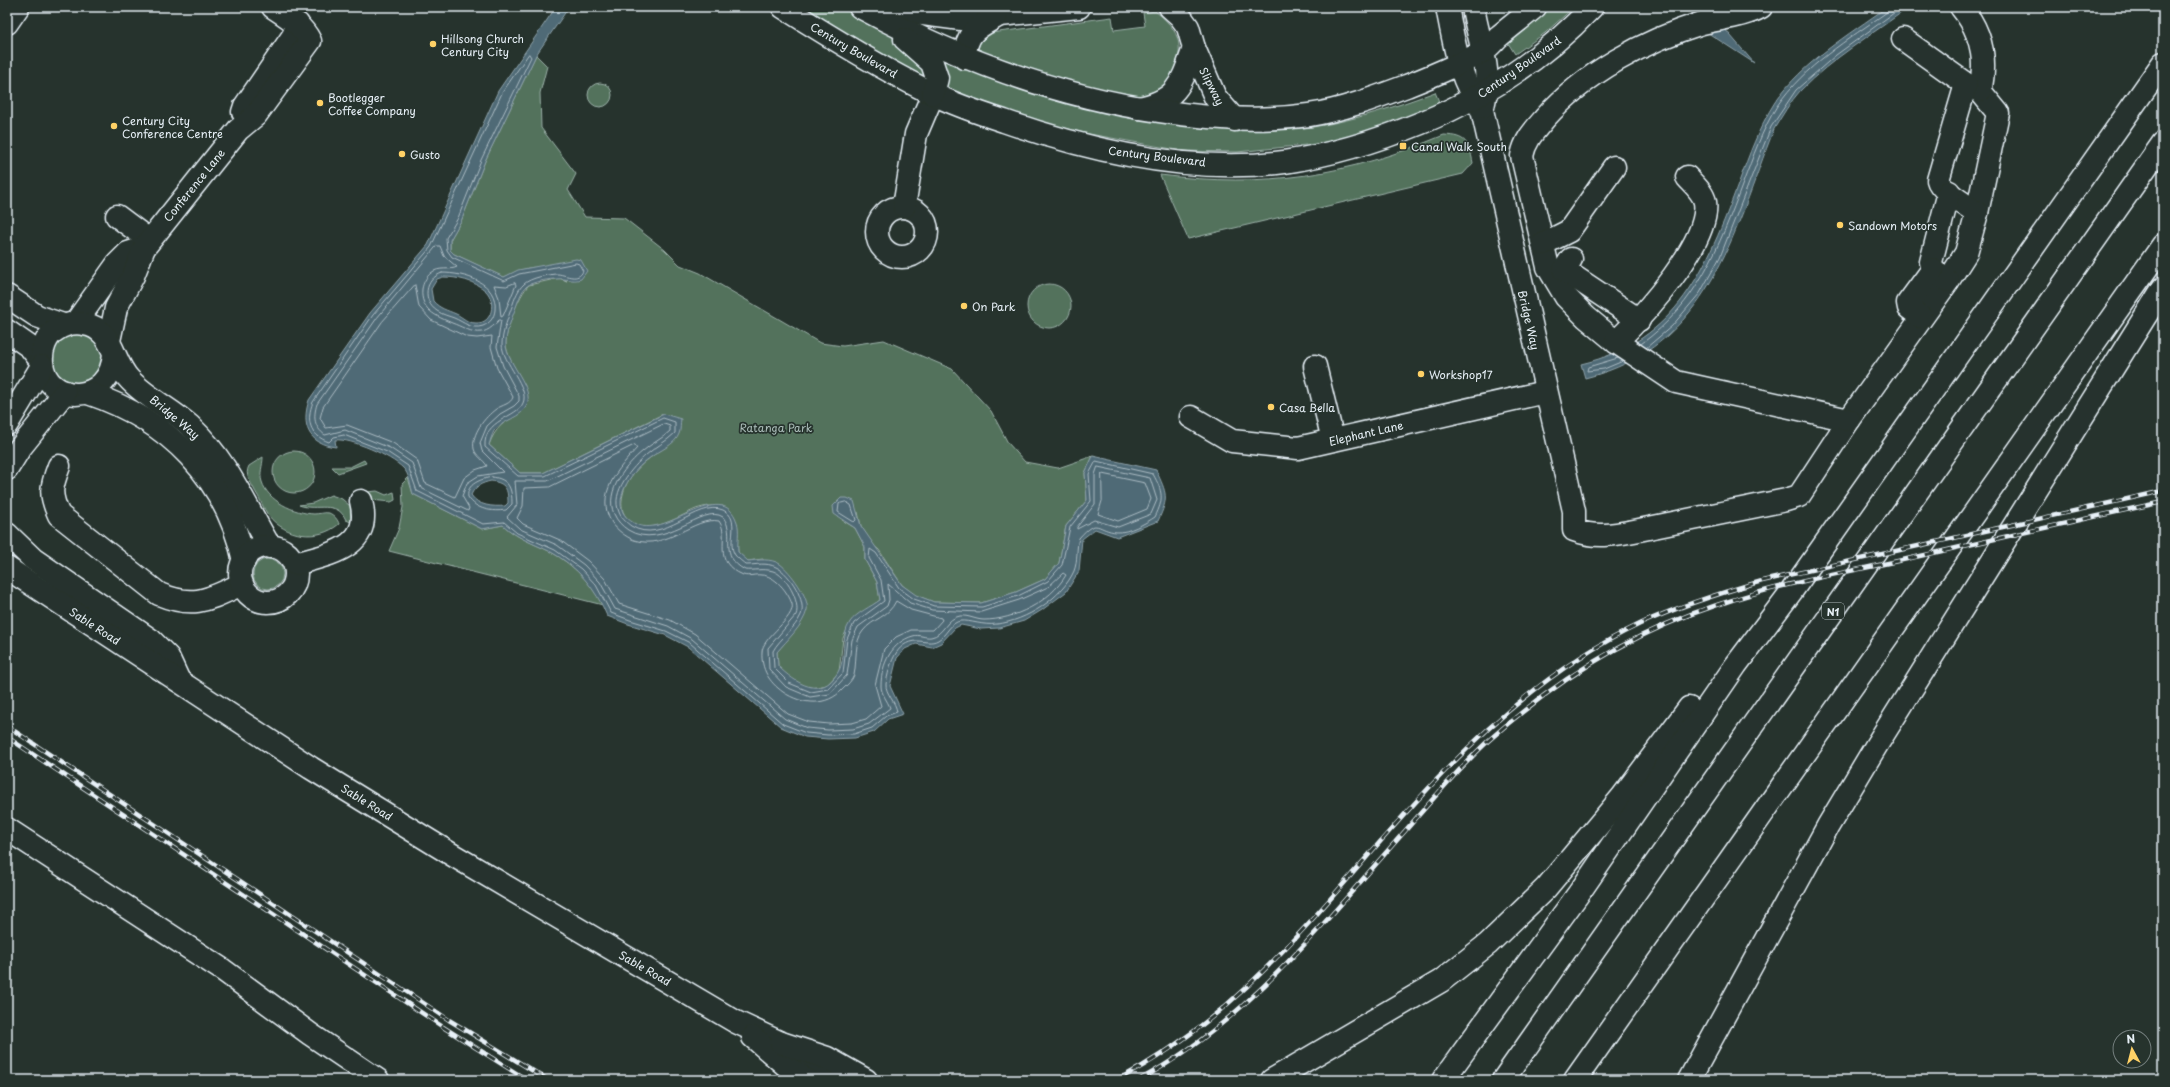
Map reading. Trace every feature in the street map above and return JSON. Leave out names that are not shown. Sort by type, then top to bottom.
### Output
[{"type":"main road","points":[[7,23],[18,7]]},
{"type":"main road","name":"Conference Lane","points":[[112,347],[116,308],[133,276],[146,244],[238,130],[256,115],[304,32],[273,7]]},
{"type":"main road","name":"Century Boulevard","points":[[783,7],[832,38],[933,94],[973,111],[1080,145],[1124,154],[1188,162],[1236,164],[1283,162],[1359,145],[1397,133],[1481,101],[1556,44],[1592,7]]},
{"type":"main road","points":[[857,7],[904,38],[932,63],[937,78],[933,94],[916,134],[904,207]]},
{"type":"main road","points":[[860,7],[901,29],[964,58],[1047,87],[1138,108],[1235,120],[1269,119],[1309,115],[1348,106],[1435,75],[1483,51],[1535,7]]},
{"type":"main road","points":[[890,7],[915,14],[961,19],[1079,7]]},
{"type":"main road","name":"Slipway","points":[[1170,7],[1180,16],[1188,27],[1194,48],[1215,97],[1235,120]]},
{"type":"main road","points":[[1447,7],[1459,63],[1481,101]]},
{"type":"main road","points":[[1473,7],[1476,26],[1488,72],[1481,101]]},
{"type":"main road","points":[[1761,7],[1747,13],[1702,23],[1653,42],[1606,66],[1564,97],[1529,137],[1524,145],[1522,156],[1548,268],[1566,297],[1586,317],[1622,345],[1676,382],[1746,396],[1849,420],[1921,317],[1941,275],[1966,253],[1999,118],[1997,110],[1973,88],[1903,39]]},
{"type":"main road","points":[[1961,7],[1974,26],[1981,45],[1984,73],[1973,88],[1939,173],[1939,182],[1949,192],[1977,213]]},
{"type":"main road","points":[[964,58],[968,41],[974,30],[1002,16]]},
{"type":"main road","name":"Slipway","points":[[1138,108],[1161,103],[1175,90],[1184,75],[1194,48]]},
{"type":"main road","points":[[1442,1080],[1579,893],[1736,664],[1794,586],[2163,62]]},
{"type":"main road","name":"Bridge Way","points":[[1481,101],[1545,392],[1574,511],[1574,530],[1589,535],[1609,536],[1718,515],[1799,496],[1849,420]]},
{"type":"main road","name":"N1","points":[[1504,1080],[2163,143]]},
{"type":"main road","points":[[1542,244],[1569,231],[1614,167]]},
{"type":"main road","points":[[1622,345],[1639,320],[1675,274],[1695,242],[1705,218],[1704,198],[1687,177]]},
{"type":"main road","points":[[1941,275],[1931,262],[1949,192]]},
{"type":"main road","points":[[117,216],[146,244]]},
{"type":"main road","name":"Conference Lane","points":[[69,324],[118,263],[134,250],[146,244]]},
{"type":"main road","points":[[1575,1080],[2163,245]]},
{"type":"main road","points":[[1571,259],[1564,270],[1639,320]]},
{"type":"main road","points":[[1689,1080],[1844,799],[2163,288]]},
{"type":"main road","name":"Bridge Way","points":[[7,296],[37,316],[69,324],[89,324],[101,330],[129,379],[189,426],[212,449],[236,482],[270,547]]},
{"type":"main road","points":[[7,424],[42,364],[42,350],[47,340],[54,331],[69,324]]},
{"type":"main road","points":[[7,331],[30,347],[42,364],[47,377],[55,386],[65,392],[20,448],[7,470]]},
{"type":"main road","points":[[88,393],[100,387],[108,378],[113,366],[112,347]]},
{"type":"main road","points":[[1315,366],[1333,440]]},
{"type":"main road","name":"Bridge Way","points":[[65,392],[76,395],[88,393],[116,402],[137,414],[176,442],[196,464],[219,494],[232,519],[244,561]]},
{"type":"main road","name":"Elephant Lane","points":[[1191,417],[1232,441],[1298,448],[1545,392]]},
{"type":"main road","points":[[59,466],[52,483],[52,499],[59,515],[159,594],[176,601],[191,603],[212,597],[242,584]]},
{"type":"main road","points":[[295,564],[337,552],[355,540],[363,527],[365,514],[362,501]]},
{"type":"main road","points":[[7,534],[33,559],[151,640],[168,657],[180,682]]},
{"type":"main road","points":[[270,547],[283,551],[290,556],[295,564],[295,582],[291,591],[276,601],[267,602],[258,600],[250,595],[242,584],[240,570],[244,561],[249,554],[257,548],[270,547]]},
{"type":"main road","name":"Sable Road","points":[[7,568],[311,768],[451,854],[736,1022],[781,1042],[843,1080]]},
{"type":"main road","points":[[1272,1080],[1441,981],[1488,944],[1546,888],[1622,797],[1698,697],[1736,664]]},
{"type":"main road","points":[[7,829],[223,970],[310,1034],[378,1080]]},
{"type":"main road","name":"Sable Road","points":[[736,1022],[790,1069],[807,1080]]},
{"type":"main road","points":[[781,1042],[827,1058],[866,1080]]},
{"type":"green space","points":[[828,6],[843,8],[914,47],[941,59],[1023,90],[1088,108],[1155,121],[1222,128],[1279,130],[1313,127],[1360,117],[1435,92],[1440,104],[1356,136],[1316,144],[1237,152],[1183,151],[1084,133],[1031,119],[974,100],[932,82],[795,7]]},
{"type":"green space","points":[[1548,7],[1574,7],[1545,33],[1515,54],[1508,43]]},
{"type":"green space","points":[[1155,11],[1166,20],[1173,29],[1177,38],[1179,56],[1177,66],[1168,89],[1137,99],[1050,80],[978,51],[979,44],[975,42],[982,35],[991,33],[1112,17],[1114,30],[1145,26],[1143,13]]},
{"type":"green space","name":"Ratanga Park","points":[[536,55],[547,66],[540,93],[541,128],[576,174],[568,190],[585,217],[624,218],[665,250],[680,265],[700,273],[820,343],[843,346],[884,340],[952,369],[991,411],[1008,443],[1025,462],[1058,468],[1093,456],[1085,473],[1087,500],[1066,526],[1059,563],[1045,579],[1016,592],[981,603],[934,602],[915,595],[902,585],[879,550],[871,543],[861,526],[858,512],[842,520],[855,528],[865,547],[865,560],[877,582],[880,600],[851,621],[843,638],[839,672],[827,685],[811,688],[791,680],[778,666],[777,652],[789,638],[763,559],[747,561],[738,552],[736,521],[723,506],[699,508],[661,525],[651,527],[642,527],[633,524],[624,514],[622,497],[629,479],[640,466],[667,446],[663,414],[543,473],[520,473],[489,445],[500,426],[519,414],[525,386],[511,362],[507,351],[506,340],[513,314],[521,296],[529,285],[559,278],[567,281],[549,271],[536,267],[523,269],[504,277],[454,254],[450,250],[450,240],[462,219],[485,161]]},
{"type":"green space","points":[[600,83],[609,86],[612,95],[609,104],[600,107],[591,104],[588,95],[591,86]]},
{"type":"green space","points":[[1444,135],[1462,139],[1468,145],[1473,163],[1463,174],[1188,239],[1160,175],[1199,179],[1235,180],[1271,179],[1305,175],[1339,169],[1373,160],[1408,149]]},
{"type":"green space","points":[[1049,284],[1061,288],[1067,294],[1071,306],[1067,318],[1061,324],[1049,328],[1037,324],[1031,318],[1027,306],[1031,294],[1037,288]]},
{"type":"green space","points":[[86,329],[107,358],[94,382],[67,385],[53,372],[54,344],[59,336]]},
{"type":"green space","points":[[290,451],[298,451],[309,457],[315,468],[315,476],[309,487],[298,493],[290,493],[279,487],[273,476],[273,468],[279,457]]},
{"type":"green space","points":[[263,457],[261,479],[265,489],[270,495],[283,505],[298,511],[314,514],[329,513],[336,518],[339,524],[331,530],[312,535],[292,532],[275,522],[266,512],[250,482],[247,472],[249,466]]},
{"type":"green space","points":[[364,460],[366,463],[338,473],[332,467],[350,467]]},
{"type":"green space","points":[[408,478],[413,494],[482,529],[503,525],[520,537],[559,557],[581,575],[593,589],[603,605],[389,551],[399,528],[403,507],[402,484]]},
{"type":"green space","points":[[377,491],[386,495],[394,492],[395,500],[391,502],[371,500],[367,492]]},
{"type":"green space","points":[[331,495],[342,499],[350,506],[351,522],[346,520],[337,510],[332,508],[306,507],[299,505],[313,503]]},
{"type":"green space","points":[[268,559],[279,563],[283,574],[279,585],[268,589],[257,585],[253,574],[257,563]]},
{"type":"water","points":[[556,7],[569,7],[536,55],[485,161],[462,219],[450,240],[450,250],[454,254],[504,277],[518,270],[576,259],[581,260],[587,271],[581,279],[554,279],[540,281],[530,284],[523,291],[509,326],[506,346],[511,360],[527,391],[527,405],[521,413],[502,424],[494,431],[489,445],[520,473],[543,473],[664,414],[681,419],[680,432],[677,438],[667,447],[645,461],[629,480],[622,495],[622,510],[627,518],[634,523],[646,527],[676,519],[706,507],[719,505],[729,510],[738,525],[738,552],[748,561],[769,560],[780,564],[794,578],[805,599],[807,610],[802,622],[777,652],[778,666],[792,678],[808,686],[816,687],[824,686],[832,681],[841,666],[845,634],[850,622],[860,613],[880,600],[877,582],[865,560],[865,547],[855,528],[834,514],[833,506],[841,498],[847,498],[854,501],[861,526],[902,585],[916,595],[934,602],[981,603],[1016,592],[1045,579],[1059,563],[1066,526],[1087,500],[1085,473],[1093,456],[1156,470],[1165,496],[1164,506],[1158,521],[1117,537],[1095,529],[1082,539],[1079,571],[1066,592],[1024,621],[999,628],[981,629],[961,625],[955,628],[941,643],[932,647],[916,644],[905,649],[897,658],[890,686],[903,714],[888,719],[874,732],[855,738],[828,739],[805,737],[781,727],[688,647],[665,635],[607,616],[603,606],[585,579],[569,564],[551,552],[520,537],[503,525],[482,529],[413,494],[405,470],[390,458],[380,453],[342,440],[335,440],[336,447],[319,442],[309,432],[307,425],[306,417],[309,400],[370,313],[428,245],[498,91]],"holes":[[[443,277],[466,280],[486,291],[489,295],[492,306],[486,320],[476,323],[470,322],[436,304],[433,301],[431,289],[437,279]],[[491,481],[500,483],[507,490],[508,503],[505,506],[491,506],[482,504],[471,495],[479,485]]]},
{"type":"water","points":[[1887,7],[1909,7],[1825,68],[1800,91],[1786,109],[1774,129],[1729,245],[1711,281],[1689,313],[1662,341],[1627,363],[1585,378],[1581,364],[1614,353],[1642,338],[1665,319],[1684,296],[1701,271],[1714,243],[1759,131],[1775,102],[1786,88],[1812,62]]},
{"type":"water","points":[[1724,28],[1754,63],[1705,31]]},
{"type":"railway","points":[[1117,1080],[1167,1050],[1213,1016],[1255,979],[1294,939],[1406,813],[1467,749],[1536,688],[1586,653],[1640,624],[1670,611],[1715,595],[1762,581],[2163,491]]},
{"type":"railway","points":[[1139,1080],[1178,1056],[1215,1029],[1250,999],[1314,934],[1445,785],[1488,741],[1540,698],[1595,661],[1624,645],[1685,616],[1764,591],[1811,579],[2163,502]]},
{"type":"railway","points":[[7,726],[449,1020],[548,1080]]},
{"type":"railway","points":[[7,737],[443,1027],[527,1080]]},
{"type":"place","name":"Hillsong Church Century City","points":[[433,44]]},
{"type":"place","name":"Bootlegger Coffee Company","points":[[320,103]]},
{"type":"place","name":"Century City Conference Centre","points":[[114,126]]},
{"type":"place","name":"Canal Walk South","points":[[1403,146]]},
{"type":"place","name":"Gusto","points":[[402,154]]},
{"type":"place","name":"Sandown Motors","points":[[1840,225]]},
{"type":"place","name":"On Park","points":[[964,306]]},
{"type":"place","name":"Workshop17","points":[[1421,374]]},
{"type":"place","name":"Casa Bella","points":[[1271,407]]}]
